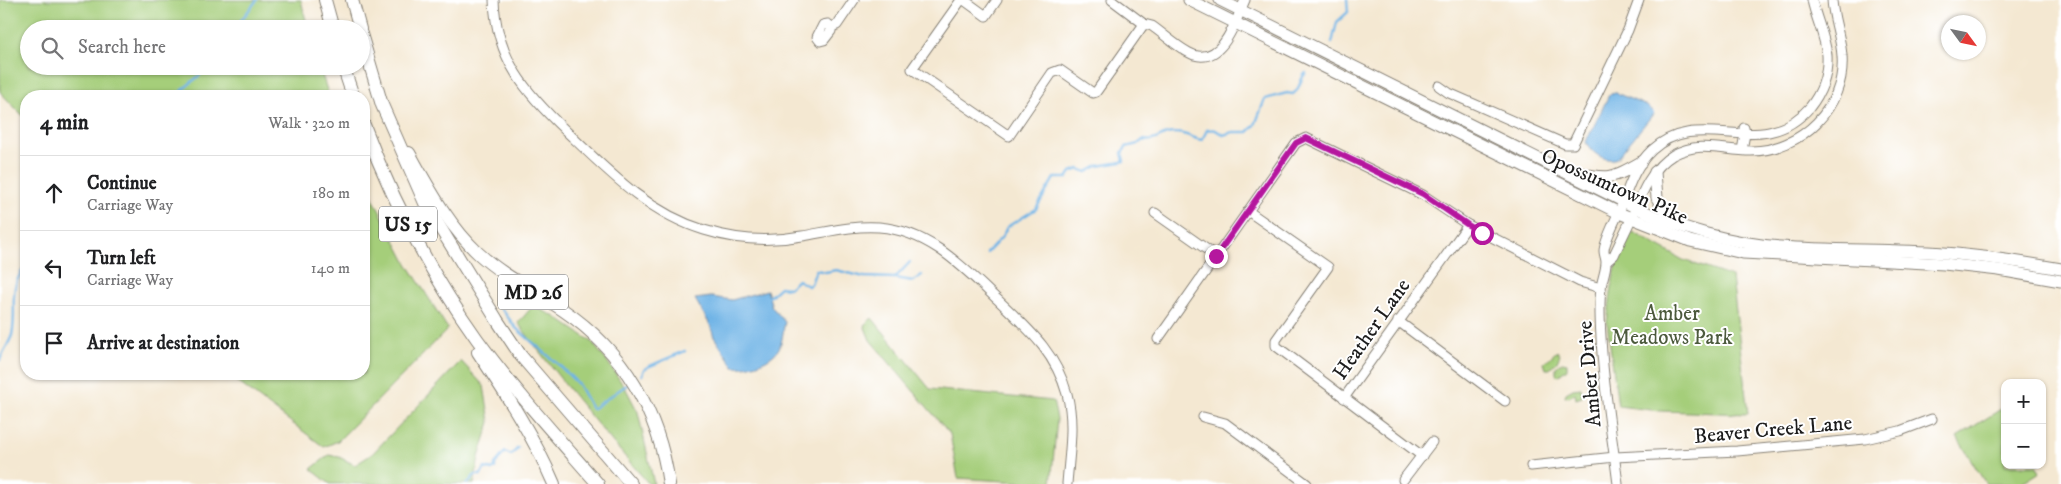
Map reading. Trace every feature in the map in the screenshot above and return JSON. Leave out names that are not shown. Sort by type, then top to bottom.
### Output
[{"type":"highway","points":[[325,0],[331,20]]},
{"type":"highway","points":[[352,0],[358,20]]},
{"type":"highway","name":"US 15","points":[[370,64],[382,105],[425,203],[497,320],[521,356],[631,484]]},
{"type":"highway","points":[[347,75],[351,90]]},
{"type":"highway","name":"MD 26","points":[[382,105],[442,209],[464,239],[504,274],[577,321],[598,339],[622,366],[641,395],[652,419],[663,452],[669,484]]},
{"type":"highway","name":"US 15","points":[[370,139],[404,217],[426,258],[463,318],[511,382],[598,484]]},
{"type":"highway","points":[[463,318],[477,352],[500,384],[529,434],[554,484]]},
{"type":"main road","name":"Opossumtown Pike","points":[[1189,0],[1619,213],[1633,213],[1731,238],[1780,247],[1944,253],[2001,258],[2061,269]]},
{"type":"main road","name":"Opossumtown Pike","points":[[1220,0],[1243,5],[1623,201],[1633,213],[1690,241],[1743,253],[1944,264],[1999,270],[2061,281]]},
{"type":"main road","points":[[1556,168],[1606,178],[1620,174],[1641,162]]},
{"type":"main road","points":[[1655,172],[1657,198],[1673,223]]},
{"type":"street","points":[[494,0],[496,21],[502,44],[524,87],[545,111],[616,178],[655,208],[679,221],[706,231],[749,239],[783,239],[856,227],[890,228],[925,240],[954,258],[1037,337],[1055,363],[1067,394],[1070,415],[1067,484]]},
{"type":"street","points":[[831,27],[837,25],[854,0]]},
{"type":"street","points":[[997,0],[986,16],[963,0],[912,69],[1009,136],[1052,73],[1060,70],[1093,93],[1096,92],[1144,24]]},
{"type":"street","points":[[1112,0],[1144,24],[1152,26],[1194,55],[1203,56],[1211,55],[1220,49],[1243,5]]},
{"type":"street","points":[[1439,86],[1449,93],[1557,140],[1569,145],[1573,144],[1628,30],[1639,0]]},
{"type":"street","name":"Amber Drive","points":[[1618,484],[1601,338],[1601,288],[1606,262],[1604,251],[1627,188],[1641,162],[1654,148],[1665,141],[1686,133],[1710,131],[1744,131],[1764,134],[1783,129],[1802,116],[1818,95],[1824,81],[1827,56],[1825,41],[1812,0]]},
{"type":"street","name":"Amber Drive","points":[[1606,262],[1614,255],[1644,189],[1655,172],[1672,156],[1682,151],[1705,146],[1742,150],[1765,150],[1796,140],[1807,132],[1828,109],[1839,85],[1842,57],[1833,15],[1832,0]]},
{"type":"street","points":[[1742,150],[1744,131]]},
{"type":"street","points":[[1158,339],[1296,143],[1306,138],[1423,194],[1468,225],[1580,282],[1601,288]]},
{"type":"street","name":"Heather Lane","points":[[1248,211],[1328,266],[1275,343],[1278,349],[1344,398],[1468,225]]},
{"type":"street","points":[[1155,213],[1216,256]]},
{"type":"street","points":[[1398,322],[1505,401]]},
{"type":"street","points":[[1344,398],[1422,456]]},
{"type":"street","points":[[1203,417],[1225,423],[1307,484]]},
{"type":"street","name":"Beaver Creek Lane","points":[[1531,466],[1615,457],[1737,451],[1865,439],[1900,431],[1932,419]]},
{"type":"street","points":[[1403,480],[1432,442]]},
{"type":"green space","points":[[0,0],[301,0],[306,20],[20,20],[20,75],[322,75],[327,90],[20,90],[20,113],[0,92]]},
{"type":"green space","points":[[370,193],[405,260],[448,329],[338,441],[324,447],[235,380],[370,380]]},
{"type":"green space","name":"Amber Meadows Park","points":[[1633,232],[1683,260],[1732,277],[1748,414],[1660,411],[1618,406],[1607,322],[1613,279],[1624,237]]},
{"type":"green space","points":[[533,306],[554,316],[591,341],[609,364],[638,412],[654,484],[649,484],[598,425],[518,323]]},
{"type":"green space","points":[[872,318],[930,389],[1053,401],[1057,419],[1051,484],[958,478],[950,434],[870,340],[864,325]]},
{"type":"green space","points":[[1557,351],[1560,355],[1557,362],[1550,369],[1546,369],[1544,363]]},
{"type":"green space","points":[[461,361],[484,386],[490,422],[479,457],[474,484],[330,484],[311,469],[329,455],[339,457],[355,465],[372,454]]},
{"type":"green space","points":[[1562,362],[1567,363],[1567,369],[1558,376],[1556,374],[1556,367]]},
{"type":"green space","points":[[1581,388],[1582,397],[1576,399],[1575,393],[1569,397],[1565,396],[1566,393],[1573,389]]},
{"type":"green space","points":[[2001,409],[2001,469],[2038,469],[2040,472],[2021,484],[1986,484],[1957,437]]},
{"type":"water","points":[[1612,93],[1647,106],[1654,113],[1617,158],[1608,159],[1595,153],[1586,142],[1609,95]]},
{"type":"water","points":[[767,290],[772,307],[785,322],[780,346],[772,356],[760,363],[746,367],[734,367],[714,337],[710,325],[695,299],[711,297],[732,300]]},
{"type":"waterway","points":[[241,20],[257,0]]},
{"type":"waterway","points":[[1332,43],[1337,22],[1348,12],[1347,0]]},
{"type":"waterway","points":[[987,253],[1002,237],[1007,227],[1036,209],[1054,178],[1067,178],[1071,172],[1079,169],[1087,172],[1098,166],[1124,161],[1122,153],[1126,147],[1138,144],[1143,140],[1152,140],[1170,133],[1179,133],[1202,140],[1207,130],[1210,129],[1218,131],[1223,135],[1233,132],[1248,132],[1255,125],[1265,99],[1287,93],[1293,94],[1306,73]]},
{"type":"waterway","points":[[183,90],[200,75]]},
{"type":"waterway","points":[[895,278],[910,262]]},
{"type":"waterway","points":[[769,297],[780,287],[789,288],[798,280],[808,286],[811,284],[816,270],[826,272],[836,270],[864,277],[895,278],[913,281],[922,275]]},
{"type":"waterway","points":[[0,360],[12,335],[14,325],[14,291],[20,275]]},
{"type":"waterway","points":[[497,303],[516,328],[578,384],[592,409],[628,384]]},
{"type":"waterway","points":[[642,375],[644,369],[685,351]]},
{"type":"waterway","points":[[467,484],[475,475],[481,475],[485,468],[492,470],[495,468],[495,464],[505,452],[511,455],[518,448]]},
{"type":"route","points":[[1216,256],[1298,140],[1302,138],[1310,138],[1423,194],[1482,233]]}]
